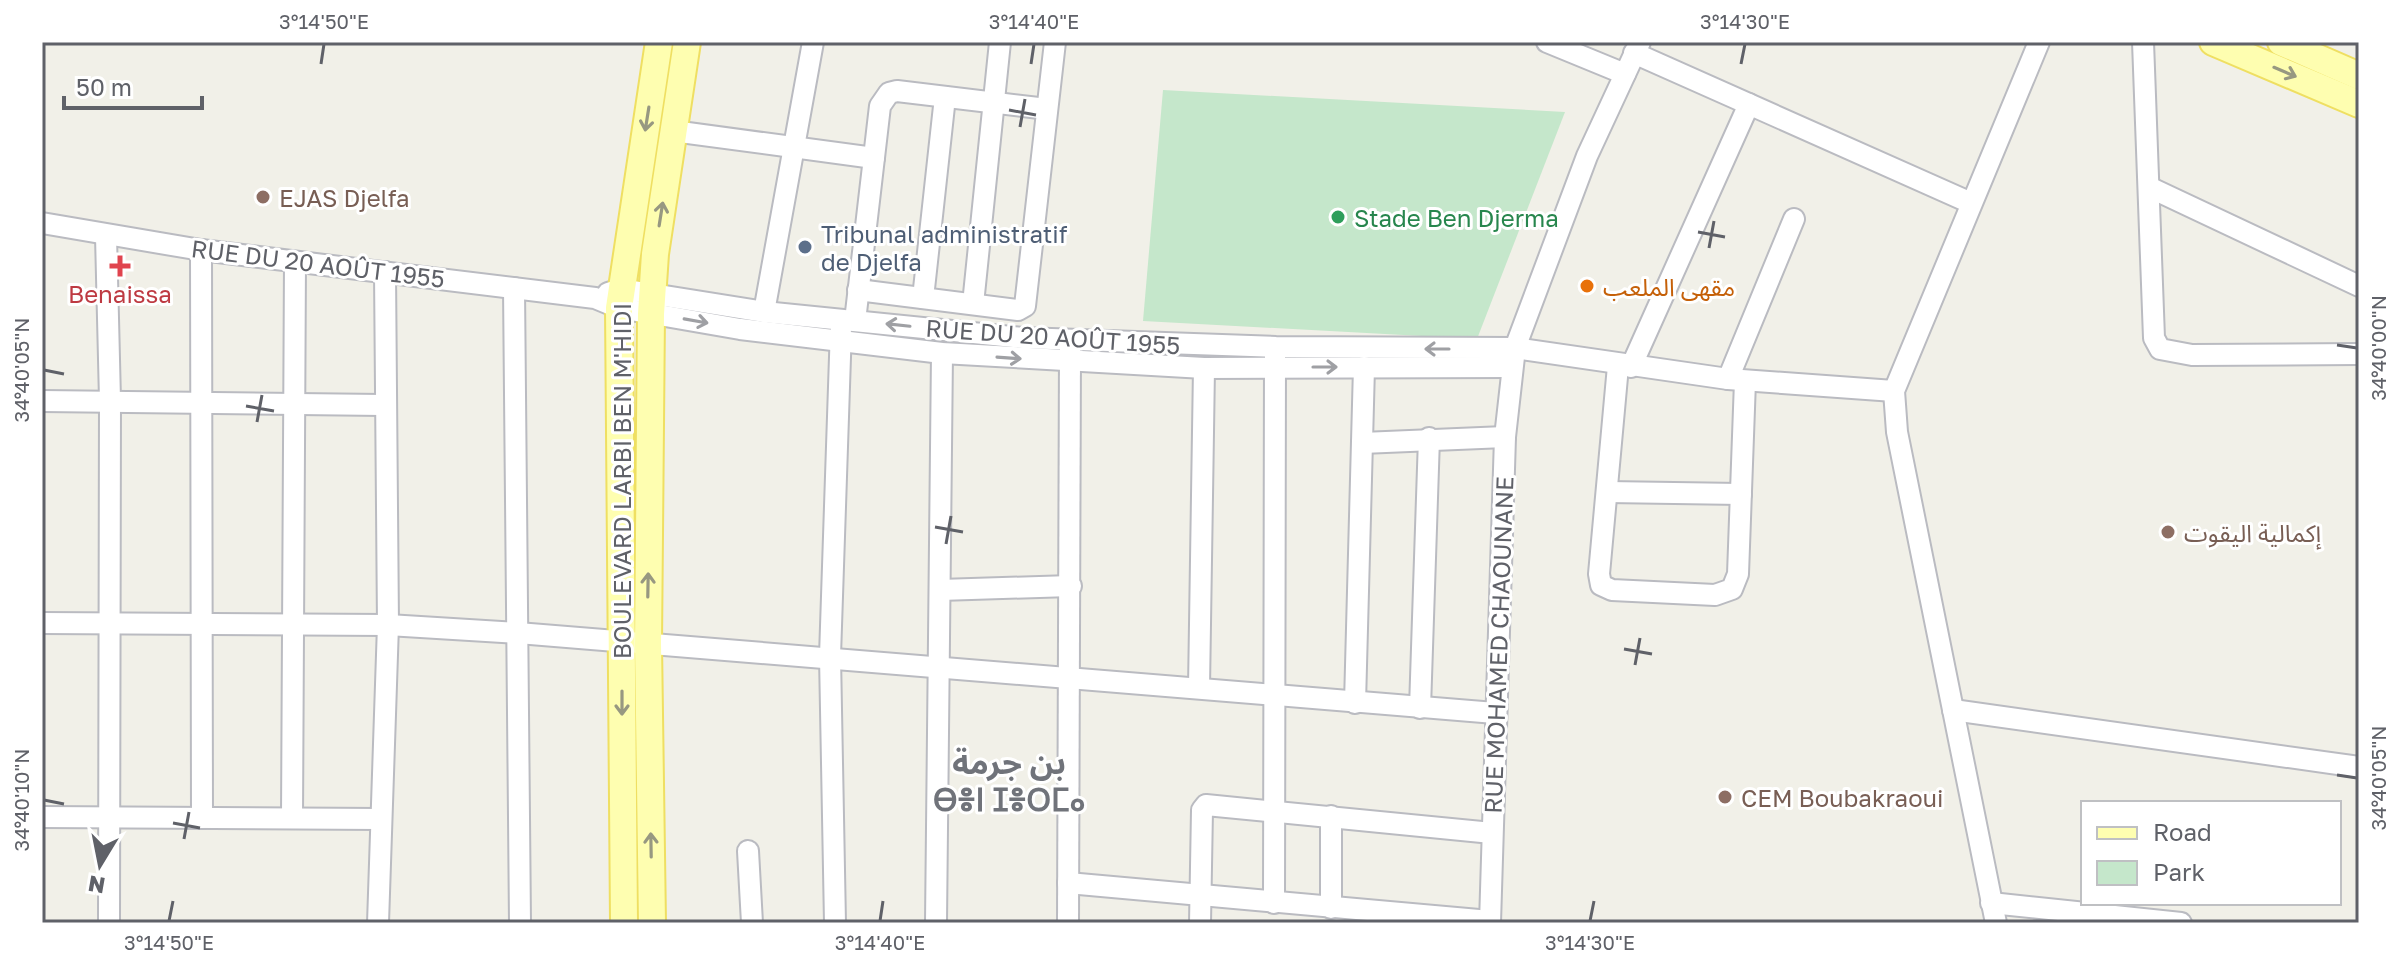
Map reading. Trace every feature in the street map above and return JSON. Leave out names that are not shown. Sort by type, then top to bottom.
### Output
[{"type":"main road","name":"BOULEVARD LARBI BEN M'HIDI","points":[[624,923],[635,643],[611,299],[659,42]]},
{"type":"main road","points":[[652,923],[635,643],[651,303],[687,42]]},
{"type":"main road","points":[[2213,42],[2359,104]]},
{"type":"main road","points":[[2281,42],[2359,76]]},
{"type":"street","points":[[764,312],[813,42]]},
{"type":"street","points":[[973,304],[1000,42]]},
{"type":"street","points":[[858,290],[1018,310],[1025,306],[1055,42]]},
{"type":"street","points":[[1547,42],[1625,74]]},
{"type":"street","points":[[2039,42],[1894,391],[1897,432],[1994,913],[2181,923]]},
{"type":"street","points":[[2143,42],[2151,188],[2154,338],[2160,349],[2192,355],[2359,354]]},
{"type":"street","points":[[1637,47],[1749,104],[1971,203]]},
{"type":"street","name":"RUE MOHAMED CHAOUNANE","points":[[1490,922],[1505,437],[1513,357],[1568,204],[1637,47]]},
{"type":"street","points":[[835,923],[830,656],[845,327],[858,290],[880,106],[889,93],[1047,109]]},
{"type":"street","points":[[923,298],[945,97]]},
{"type":"street","points":[[1749,104],[1624,366],[1607,492],[1601,585],[1612,590],[1715,595],[1732,589],[1738,574],[1741,494],[1737,380],[1794,219]]},
{"type":"street","points":[[673,131],[874,158]]},
{"type":"street","points":[[2151,188],[2359,286]]},
{"type":"street","name":"RUE DU 20 AOÛT 1955","points":[[42,223],[106,236],[295,262],[611,299],[764,312],[845,327],[942,353],[1204,368],[1275,357],[1513,357]]},
{"type":"street","points":[[106,236],[110,400],[109,923]]},
{"type":"street","points":[[201,250],[202,818]]},
{"type":"street","points":[[292,818],[295,262]]},
{"type":"street","points":[[378,923],[388,625],[383,405],[385,272]]},
{"type":"street","points":[[514,288],[520,923]]},
{"type":"street","name":"RUE DU 20 AOÛT 1955","points":[[651,303],[845,327],[1071,341],[1364,367],[1513,357]]},
{"type":"street","points":[[1068,923],[1071,586],[1068,362],[1071,341]]},
{"type":"street","points":[[936,923],[942,353]]},
{"type":"street","points":[[1274,903],[1277,696],[1275,357]]},
{"type":"street","points":[[1513,357],[1737,380],[1894,391]]},
{"type":"street","points":[[1355,703],[1364,367]]},
{"type":"street","points":[[1199,688],[1204,368]]},
{"type":"street","points":[[42,401],[383,405]]},
{"type":"street","points":[[1362,443],[1505,437]]},
{"type":"street","points":[[1420,708],[1429,438]]},
{"type":"street","points":[[1607,492],[1741,494]]},
{"type":"street","points":[[940,590],[1071,586]]},
{"type":"street","points":[[42,623],[388,625],[518,633],[830,656],[938,668],[1495,713]]},
{"type":"street","points":[[1953,710],[2359,767]]},
{"type":"street","points":[[1200,923],[1203,807],[1275,810],[1492,833]]},
{"type":"street","points":[[1331,816],[1331,908]]},
{"type":"street","points":[[42,817],[380,819]]},
{"type":"street","points":[[748,851],[752,923]]},
{"type":"street","points":[[1068,883],[1331,908],[1352,917],[1490,922]]},
{"type":"green space","name":"Stade Ben Djerma","points":[[1163,90],[1565,112],[1477,339],[1143,321]]},
{"type":"place","name":"EJAS Djelfa","points":[[263,197]]},
{"type":"place","name":"Stade Ben Djerma","points":[[1338,217]]},
{"type":"place","name":"Tribunal administratif de Djelfa","points":[[805,247]]},
{"type":"place","name":"Benaissa","points":[[120,266]]},
{"type":"place","name":"مقهى الملعب","points":[[1587,286]]},
{"type":"place","name":"إكمالية اليقوت","points":[[2168,532]]},
{"type":"place","name":"CEM Boubakraoui","points":[[1725,797]]},
{"type":"district","name":"بن جرمة ⴱⴻⵏ ⵊⴻⵔⵎⴰ","points":[[1009,780]]}]
